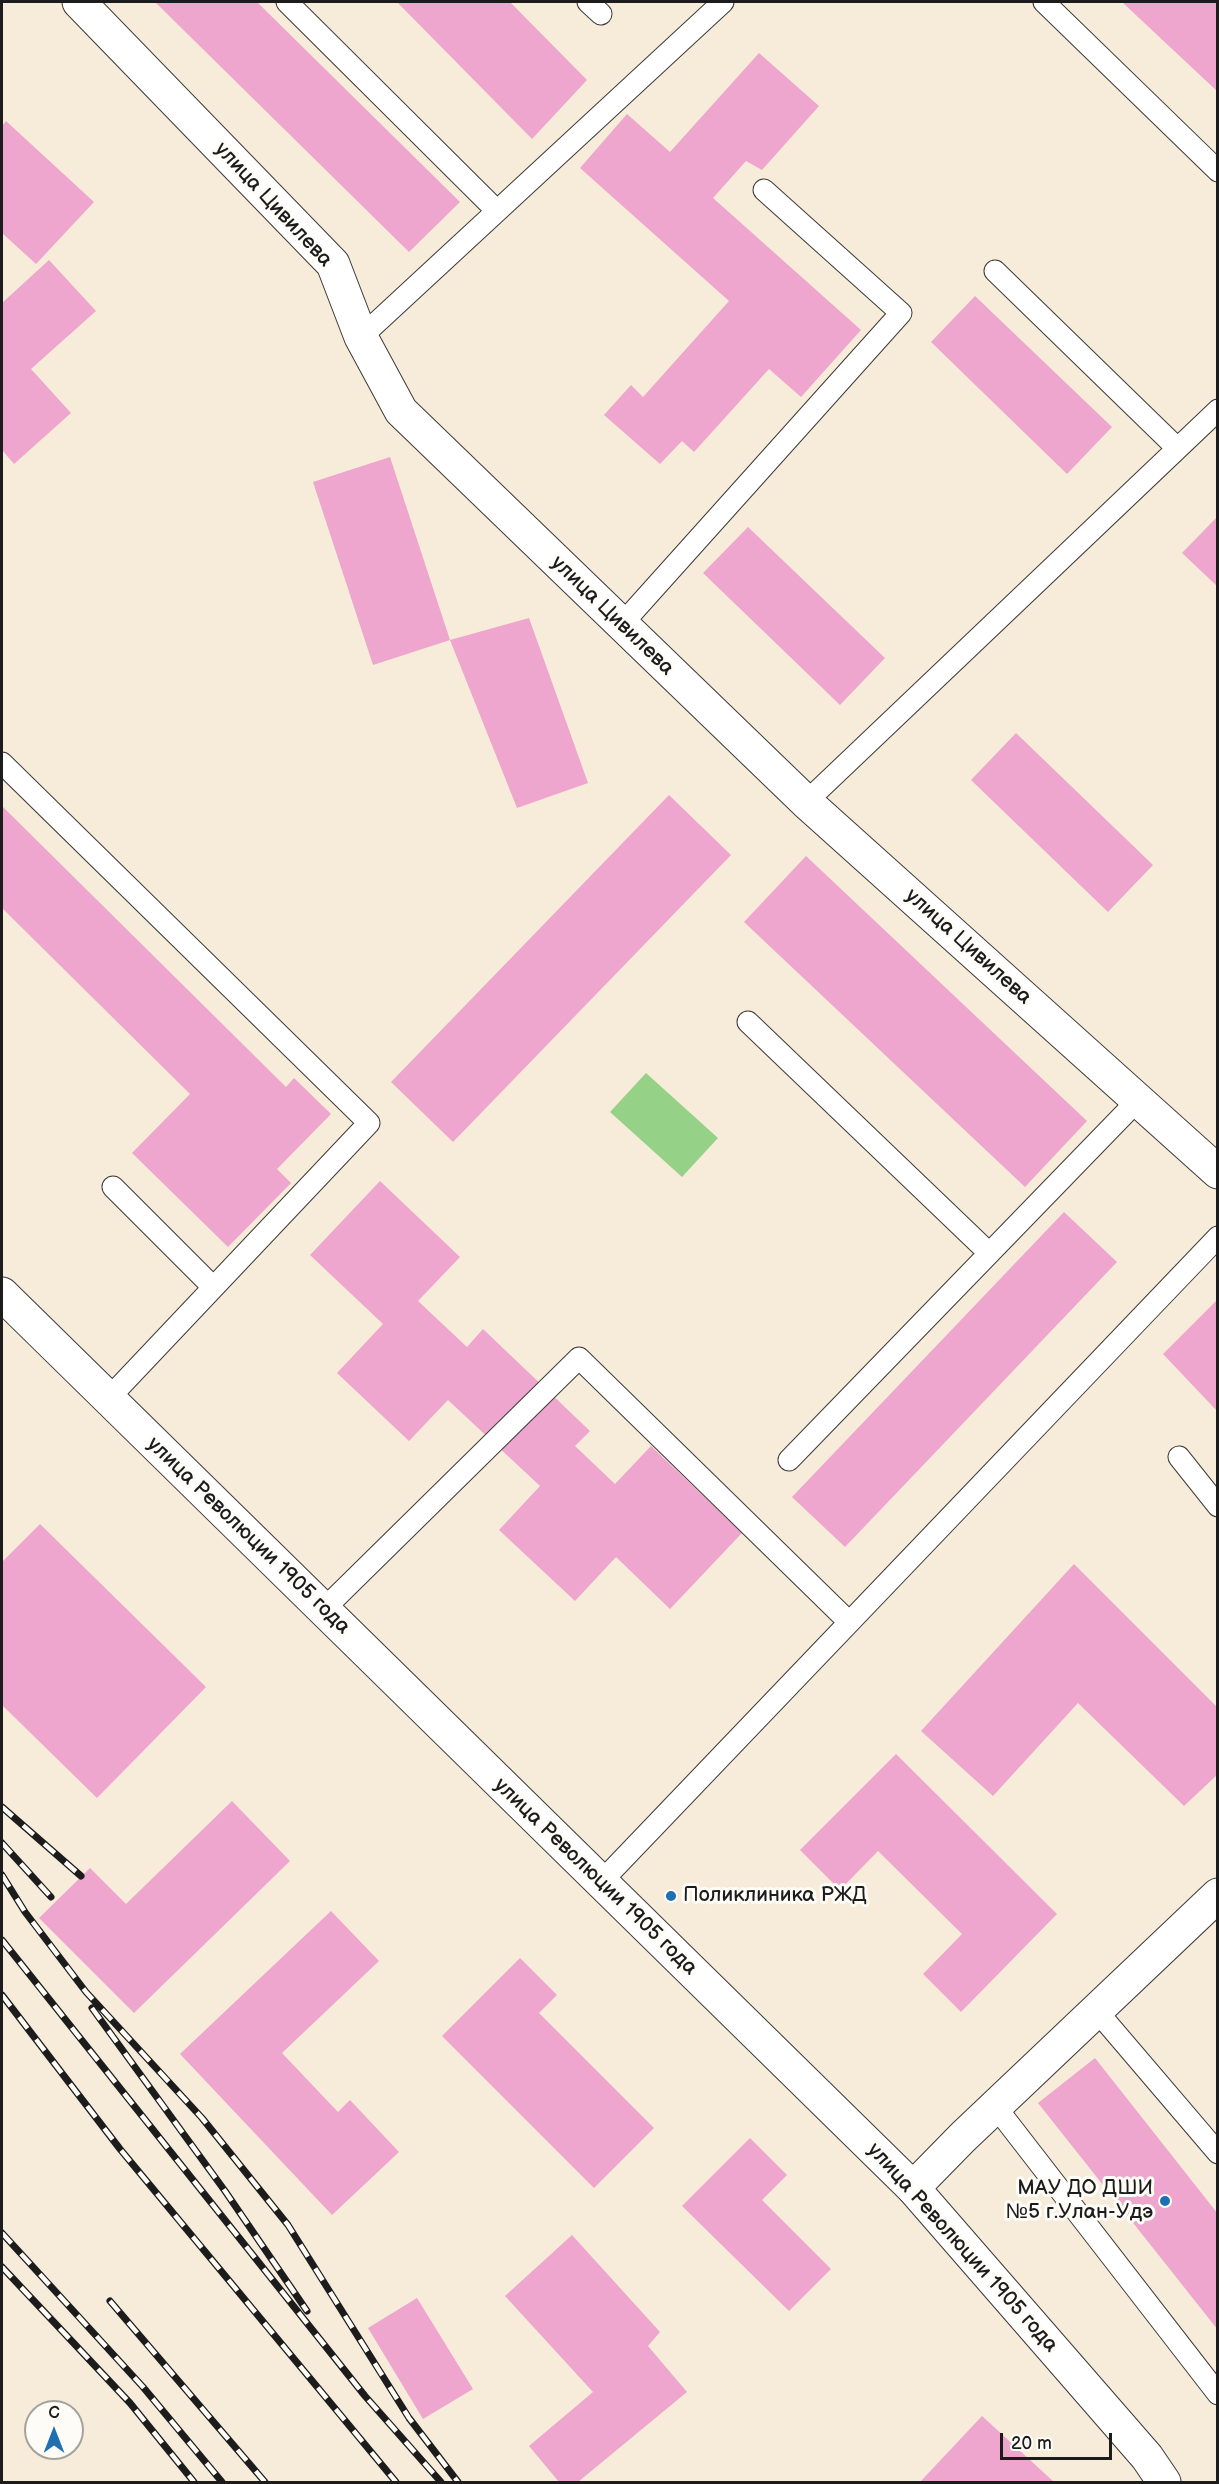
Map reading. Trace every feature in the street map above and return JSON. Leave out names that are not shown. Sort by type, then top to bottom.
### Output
[{"type":"street","name":"улица Цивилева","points":[[79,2],[333,264],[361,337],[400,411],[806,802],[1218,1172]]},
{"type":"street","name":"улица Революции 1905 года","points":[[2,1294],[914,2188],[1147,2457],[1164,2482]]},
{"type":"street","points":[[914,2188],[995,2106],[1218,1895]]},
{"type":"lane","points":[[287,2],[497,211]]},
{"type":"lane","points":[[361,337],[723,2]]},
{"type":"lane","points":[[1044,2],[1218,171]]},
{"type":"lane","points":[[622,624],[901,314],[764,190]]},
{"type":"lane","points":[[995,271],[1177,448]]},
{"type":"lane","points":[[806,802],[1218,410]]},
{"type":"lane","points":[[2,763],[369,1123],[108,1399]]},
{"type":"lane","points":[[748,1022],[989,1253]]},
{"type":"lane","points":[[789,1460],[1138,1100]]},
{"type":"lane","points":[[113,1187],[213,1287]]},
{"type":"lane","points":[[601,1882],[1218,1237]]},
{"type":"lane","points":[[323,1610],[579,1358],[849,1622]]},
{"type":"lane","points":[[1179,1457],[1218,1506]]},
{"type":"lane","points":[[1096,2010],[1218,2153]]},
{"type":"lane","points":[[995,2106],[1218,2394]]},
{"type":"green space","points":[[646,1073],[718,1138],[682,1177],[610,1112]]},
{"type":"building","points":[[155,2],[257,2],[460,202],[409,252]]},
{"type":"building","points":[[397,2],[510,2],[587,80],[532,139]]},
{"type":"building","points":[[1122,2],[1218,2],[1218,92]]},
{"type":"building","points":[[759,53],[819,106],[762,170],[746,161],[713,198],[861,330],[801,397],[769,369],[694,452],[682,441],[660,464],[604,415],[631,385],[643,397],[729,301],[580,168],[627,114],[670,152]]},
{"type":"building","points":[[6,121],[94,202],[36,264],[2,233],[2,126]]},
{"type":"building","points":[[49,260],[96,311],[31,369],[71,413],[14,464],[2,450],[2,303]]},
{"type":"building","points":[[975,296],[1112,427],[1067,474],[931,342]]},
{"type":"building","points":[[390,457],[450,640],[373,665],[313,482]]},
{"type":"building","points":[[1218,516],[1218,587],[1182,553]]},
{"type":"building","points":[[748,527],[885,658],[840,705],[703,573]]},
{"type":"building","points":[[529,618],[588,783],[517,808],[450,640]]},
{"type":"building","points":[[1016,733],[1153,865],[1108,912],[971,780]]},
{"type":"building","points":[[669,795],[731,855],[453,1142],[391,1082]]},
{"type":"building","points":[[2,806],[286,1087],[294,1078],[331,1114],[277,1169],[291,1183],[228,1247],[132,1153],[190,1094],[2,908]]},
{"type":"building","points":[[806,856],[1087,1121],[1025,1187],[744,922]]},
{"type":"building","points":[[380,1181],[460,1257],[418,1301],[467,1347],[483,1329],[590,1431],[575,1446],[615,1484],[651,1446],[742,1533],[670,1609],[616,1557],[575,1601],[499,1530],[540,1486],[448,1400],[409,1441],[337,1373],[383,1324],[310,1255]]},
{"type":"building","points":[[1064,1212],[1117,1262],[845,1547],[792,1497]]},
{"type":"building","points":[[1218,1299],[1218,1412],[1163,1354]]},
{"type":"building","points":[[40,1524],[206,1687],[97,1798],[2,1705],[2,1562]]},
{"type":"building","points":[[1074,1564],[1218,1708],[1218,1774],[1184,1806],[1078,1703],[993,1796],[921,1731]]},
{"type":"building","points":[[896,1754],[1057,1914],[961,2012],[923,1974],[962,1934],[878,1851],[840,1890],[800,1850]]},
{"type":"building","points":[[232,1801],[290,1861],[134,2013],[39,1918],[90,1868],[126,1904]]},
{"type":"building","points":[[331,1911],[379,1961],[282,2053],[338,2112],[350,2100],[399,2152],[332,2215],[180,2054]]},
{"type":"building","points":[[520,1958],[557,1995],[539,2013],[654,2128],[594,2188],[442,2036]]},
{"type":"building","points":[[1095,2058],[1218,2214],[1218,2330],[1038,2103]]},
{"type":"building","points":[[750,2138],[787,2175],[762,2200],[831,2269],[789,2311],[682,2206]]},
{"type":"building","points":[[572,2235],[660,2332],[648,2346],[687,2392],[578,2482],[559,2482],[529,2446],[593,2392],[505,2296]]},
{"type":"building","points":[[417,2298],[473,2389],[423,2419],[368,2328]]},
{"type":"building","points":[[982,2416],[1054,2482],[920,2482]]},
{"type":"railway","points":[[2,1807],[81,1876]]},
{"type":"railway","points":[[2,1843],[51,1897]]},
{"type":"railway","points":[[2,1875],[25,1912],[86,1992],[202,2118],[288,2225],[409,2418],[458,2482]]},
{"type":"railway","points":[[2,1940],[365,2396],[441,2482]]},
{"type":"railway","points":[[2,1995],[120,2149],[396,2482]]},
{"type":"railway","points":[[92,2008],[225,2191],[307,2311]]},
{"type":"railway","points":[[2,2233],[143,2387],[222,2482]]},
{"type":"railway","points":[[2,2267],[130,2403],[194,2482]]},
{"type":"railway","points":[[110,2301],[265,2482]]},
{"type":"place","name":"Поликлиника РЖД","points":[[671,1896]]},
{"type":"place","name":"МАУ ДО ДШИ №5 г.Улан-Удэ","points":[[1165,2201]]}]
